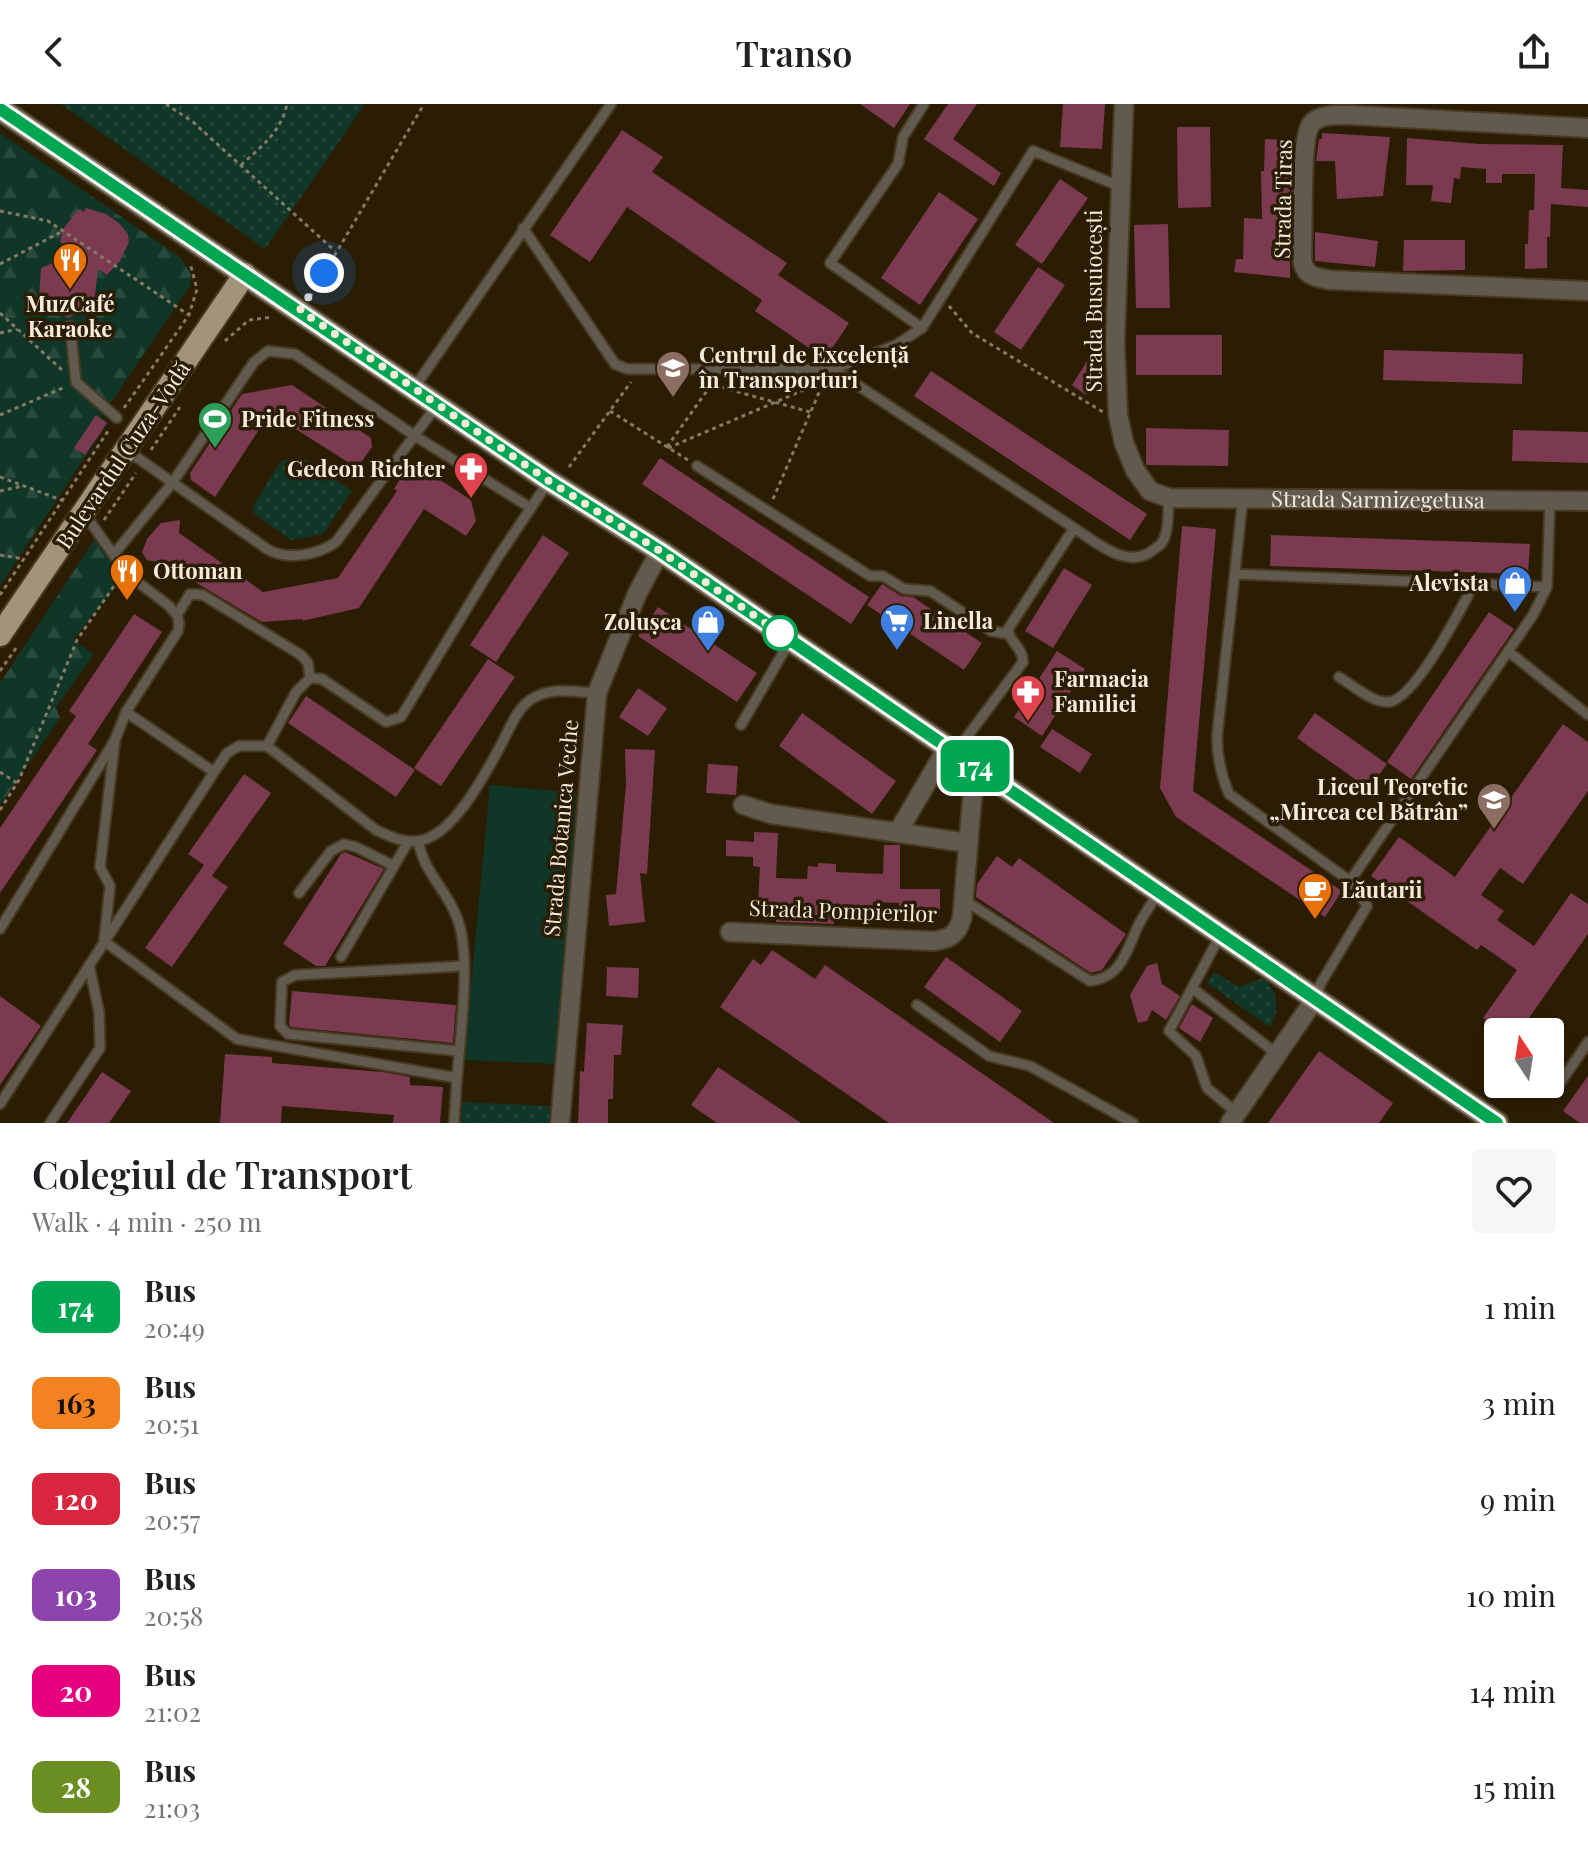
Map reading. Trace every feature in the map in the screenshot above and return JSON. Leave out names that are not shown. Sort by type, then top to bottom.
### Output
[{"type":"main road","points":[[0,109],[549,481],[660,551],[1497,1123]]},
{"type":"main road","name":"Bulevardul Cuza-Vodă","points":[[9,640],[134,455],[245,274]]},
{"type":"street","name":"Strada Busuiocești","points":[[1124,104],[1115,341],[1118,415],[1124,443],[1135,470],[1150,491]]},
{"type":"street","name":"Strada Tiras","points":[[1588,128],[1349,115],[1315,120],[1309,126],[1305,146],[1302,256],[1303,267],[1309,275],[1330,280],[1588,291]]},
{"type":"street","name":"Strada Sarmizegetusa","points":[[1150,491],[1169,498],[1588,501]]},
{"type":"street","name":"Strada Botanica Veche","points":[[560,1123],[597,693],[637,594],[660,551]]},
{"type":"street","points":[[898,832],[951,750]]},
{"type":"street","name":"Strada Pompierilor","points":[[730,932],[933,941],[951,938],[959,929],[964,900],[975,765]]},
{"type":"street","points":[[743,805],[771,814],[968,843]]},
{"type":"street","points":[[1234,1118],[1315,999]]},
{"type":"lane","points":[[414,388],[611,104]]},
{"type":"lane","points":[[922,328],[830,263],[898,164],[903,137],[924,104]]},
{"type":"lane","points":[[523,228],[615,364],[627,369],[830,370],[896,345],[922,328],[1033,151],[1119,186]]},
{"type":"lane","points":[[70,326],[76,382],[117,418]]},
{"type":"lane","points":[[114,554],[173,482],[254,362],[268,351],[295,354],[415,436],[531,508]]},
{"type":"lane","points":[[830,370],[1121,557],[1147,555],[1161,544],[1165,537],[1169,498]]},
{"type":"lane","points":[[134,455],[275,554],[322,551],[341,536],[438,404]]},
{"type":"lane","points":[[697,466],[870,576],[883,576],[904,589],[930,591],[991,631],[1008,634],[1020,649],[1023,662],[951,750]]},
{"type":"lane","points":[[267,746],[296,692],[310,678],[322,679],[386,722],[401,717],[549,481]]},
{"type":"lane","points":[[1243,497],[1217,737],[1217,756],[1225,784],[1229,794],[1350,881],[1367,906],[1321,983],[1315,999]]},
{"type":"lane","points":[[1350,881],[1509,652],[1547,587],[1550,501]]},
{"type":"lane","points":[[91,521],[125,571],[152,590],[177,615]]},
{"type":"lane","points":[[1008,634],[1013,620],[1074,528]]},
{"type":"lane","points":[[1235,574],[1547,587]]},
{"type":"lane","points":[[1339,677],[1378,700],[1396,700],[1407,692],[1432,657],[1474,584]]},
{"type":"lane","points":[[0,929],[115,740],[126,712],[178,631],[177,615],[190,594],[203,595],[301,655],[308,663],[310,678]]},
{"type":"lane","points":[[741,725],[790,640]]},
{"type":"lane","points":[[1509,652],[1588,715]]},
{"type":"lane","points":[[341,957],[394,866],[413,842],[440,833],[485,773],[518,714],[531,699],[548,692],[597,693]]},
{"type":"lane","points":[[126,712],[214,772]]},
{"type":"lane","points":[[104,941],[110,886],[100,867],[115,740]]},
{"type":"lane","points":[[0,1104],[227,753],[239,746],[267,746],[376,830],[413,842],[458,918],[465,946],[454,1123]]},
{"type":"lane","points":[[299,893],[331,851],[344,844],[394,866]]},
{"type":"lane","points":[[964,900],[1090,981],[1100,980],[1117,970],[1139,924],[1159,892]]},
{"type":"lane","points":[[1221,934],[1169,1031],[1196,1056],[1207,1088],[1234,1118]]},
{"type":"lane","points":[[104,941],[237,1039],[457,1078]]},
{"type":"lane","points":[[50,1123],[100,1048],[99,1012],[89,965]]},
{"type":"lane","points":[[459,1051],[288,1034],[280,1026],[282,982],[295,975],[464,966]]},
{"type":"lane","points":[[1192,988],[1277,1054]]},
{"type":"lane","points":[[917,1005],[989,1056],[1030,1066],[1133,1123]]},
{"type":"lane","points":[[1564,1077],[1588,1042]]},
{"type":"path","points":[[166,104],[193,122],[336,252]]},
{"type":"path","points":[[241,165],[270,139],[285,115],[287,104]]},
{"type":"path","points":[[300,310],[424,104]]},
{"type":"path","points":[[0,211],[48,221],[189,315]]},
{"type":"path","points":[[0,264],[63,231]]},
{"type":"path","points":[[0,595],[189,315],[197,289]]},
{"type":"path","points":[[941,297],[972,333],[1099,412],[1118,415]]},
{"type":"path","points":[[0,313],[76,382],[0,415]]},
{"type":"path","points":[[217,352],[226,339],[249,320],[276,317]]},
{"type":"path","points":[[0,333],[17,329]]},
{"type":"path","points":[[569,467],[640,369]]},
{"type":"path","points":[[704,369],[705,380],[711,385],[810,412]]},
{"type":"path","points":[[768,511],[830,370]]},
{"type":"path","points":[[668,448],[823,382]]},
{"type":"path","points":[[668,448],[711,385]]},
{"type":"path","points":[[0,477],[64,501],[91,521],[134,455],[184,401]]},
{"type":"path","points":[[610,411],[697,466]]},
{"type":"path","points":[[0,491],[23,486]]},
{"type":"path","points":[[0,555],[24,559]]},
{"type":"path","points":[[0,810],[18,783],[77,640],[125,571]]},
{"type":"path","points":[[0,671],[9,640]]},
{"type":"path","points":[[0,772],[18,783]]},
{"type":"green space","points":[[61,104],[365,104],[265,249]]},
{"type":"green space","points":[[0,133],[181,258],[191,274],[190,286],[101,417],[108,422],[0,586]]},
{"type":"green space","points":[[302,457],[352,491],[323,534],[291,540],[253,513],[254,505],[281,461]]},
{"type":"green space","points":[[95,539],[123,578],[73,640],[94,654],[56,707],[60,718],[0,805],[0,683]]},
{"type":"green space","points":[[490,785],[577,793],[555,1064],[464,1060]]},
{"type":"green space","points":[[1214,972],[1239,987],[1264,978],[1273,990],[1276,1002],[1270,1027],[1207,983]]},
{"type":"green space","points":[[462,1102],[550,1106],[549,1123],[461,1123]]},
{"type":"building","points":[[860,104],[910,104],[894,128]]},
{"type":"building","points":[[948,104],[977,104],[953,139],[1001,173],[994,186],[924,139]]},
{"type":"building","points":[[1063,104],[1105,104],[1102,149],[1060,147]]},
{"type":"building","points":[[1177,127],[1210,127],[1211,207],[1178,208]]},
{"type":"building","points":[[622,130],[663,157],[652,172],[787,263],[778,275],[849,323],[825,359],[755,311],[762,300],[627,207],[590,262],[550,235]]},
{"type":"building","points":[[1322,133],[1390,137],[1383,196],[1337,199],[1335,161],[1316,161]]},
{"type":"building","points":[[1407,138],[1479,144],[1563,145],[1561,188],[1588,190],[1588,207],[1551,204],[1547,268],[1525,269],[1529,210],[1534,210],[1535,174],[1502,174],[1502,183],[1486,183],[1486,169],[1461,167],[1460,179],[1454,178],[1451,203],[1431,201],[1433,185],[1406,185]]},
{"type":"building","points":[[1265,139],[1290,140],[1290,278],[1234,272],[1236,259],[1243,259],[1244,218],[1262,219],[1261,171],[1264,171]]},
{"type":"building","points":[[1060,179],[1088,198],[1042,264],[1015,245]]},
{"type":"building","points":[[939,192],[978,219],[920,305],[881,278]]},
{"type":"building","points":[[86,208],[106,214],[119,223],[128,234],[129,242],[120,261],[107,275],[98,269],[94,303],[68,318],[39,299],[41,268],[76,253],[60,242],[63,229],[79,209],[84,212]]},
{"type":"building","points":[[1168,224],[1170,308],[1136,308],[1134,225]]},
{"type":"building","points":[[1315,232],[1378,241],[1375,267],[1315,261]]},
{"type":"building","points":[[1404,240],[1465,240],[1465,270],[1403,271]]},
{"type":"building","points":[[1038,267],[1065,285],[1021,350],[994,332]]},
{"type":"building","points":[[1136,335],[1222,335],[1222,375],[1136,375]]},
{"type":"building","points":[[1384,350],[1523,354],[1522,384],[1383,380]]},
{"type":"building","points":[[1089,358],[1104,367],[1086,395],[1072,385]]},
{"type":"building","points":[[931,371],[1147,514],[1130,540],[914,396]]},
{"type":"building","points":[[292,385],[371,438],[372,447],[357,468],[283,421],[262,425],[215,497],[191,480],[190,473],[242,394]]},
{"type":"building","points":[[96,415],[107,423],[85,455],[74,448]]},
{"type":"building","points":[[1146,428],[1229,430],[1228,466],[1146,465]]},
{"type":"building","points":[[1513,430],[1588,432],[1588,463],[1512,461]]},
{"type":"building","points":[[660,458],[869,597],[851,624],[642,484]]},
{"type":"building","points":[[425,470],[471,500],[476,521],[466,536],[424,509],[359,608],[302,621],[262,622],[165,564],[147,560],[142,552],[147,539],[161,523],[180,520],[179,533],[263,592],[338,578],[397,491],[394,489],[403,474]]},
{"type":"building","points":[[1182,526],[1216,529],[1193,791],[1342,891],[1325,917],[1176,817],[1160,788]]},
{"type":"building","points":[[543,535],[569,553],[496,662],[470,645]]},
{"type":"building","points":[[1271,535],[1530,544],[1528,574],[1270,566]]},
{"type":"building","points":[[1064,568],[1092,585],[1053,648],[1025,631]]},
{"type":"building","points":[[882,584],[901,596],[913,597],[982,643],[964,670],[867,605]]},
{"type":"building","points":[[658,607],[757,673],[737,702],[638,636]]},
{"type":"building","points":[[1489,612],[1514,629],[1411,779],[1387,762]]},
{"type":"building","points":[[134,614],[162,632],[88,744],[97,750],[0,893],[0,828],[76,716],[69,711]]},
{"type":"building","points":[[1057,651],[1085,669],[1042,736],[1014,717]]},
{"type":"building","points":[[488,659],[515,677],[441,786],[414,768]]},
{"type":"building","points":[[638,688],[667,708],[648,736],[619,717]]},
{"type":"building","points":[[306,696],[415,770],[396,797],[288,723]]},
{"type":"building","points":[[802,713],[896,781],[872,814],[779,746]]},
{"type":"building","points":[[1315,713],[1387,764],[1369,789],[1297,738]]},
{"type":"building","points":[[1563,724],[1588,742],[1588,791],[1523,884],[1500,868],[1481,895],[1504,911],[1497,920],[1534,946],[1571,893],[1588,904],[1588,934],[1529,1018],[1483,1018],[1517,970],[1481,945],[1477,950],[1371,876],[1399,837],[1455,877]]},
{"type":"building","points":[[1052,729],[1092,754],[1080,773],[1040,747]]},
{"type":"building","points":[[625,749],[655,750],[647,874],[640,873],[645,922],[609,926],[606,895],[616,894],[626,785]]},
{"type":"building","points":[[708,764],[738,766],[736,795],[706,793]]},
{"type":"building","points":[[244,774],[271,793],[212,876],[228,887],[172,967],[145,948],[204,865],[188,854]]},
{"type":"building","points":[[754,832],[778,833],[776,878],[807,879],[808,866],[818,867],[818,863],[836,864],[836,872],[883,874],[884,845],[900,845],[900,889],[940,889],[940,916],[899,917],[899,903],[873,902],[872,921],[834,919],[834,924],[776,922],[777,905],[758,904],[760,867],[753,866],[753,857],[726,856],[726,840],[754,842]]},
{"type":"building","points":[[345,852],[384,869],[325,966],[316,966],[283,944]]},
{"type":"building","points":[[997,856],[1012,867],[1019,858],[1126,934],[1102,970],[1091,973],[976,897],[977,884]]},
{"type":"building","points":[[772,950],[815,979],[825,965],[1054,1123],[889,1123],[720,1007],[753,959],[761,965]]},
{"type":"building","points":[[946,957],[1022,1011],[1000,1042],[924,987]]},
{"type":"building","points":[[1157,963],[1162,984],[1180,996],[1166,1020],[1152,1010],[1147,1021],[1138,1023],[1130,995],[1147,966]]},
{"type":"building","points":[[607,967],[639,968],[638,998],[606,996]]},
{"type":"building","points":[[292,991],[456,1005],[453,1043],[291,1027]]},
{"type":"building","points":[[0,996],[41,1026],[0,1085]]},
{"type":"building","points":[[1192,1004],[1213,1018],[1200,1042],[1179,1028]]},
{"type":"building","points":[[587,1023],[623,1025],[621,1055],[614,1055],[613,1099],[608,1099],[608,1123],[578,1123],[580,1071],[584,1072]]},
{"type":"building","points":[[1319,1051],[1393,1103],[1379,1123],[1268,1123]]},
{"type":"building","points":[[225,1054],[272,1057],[272,1063],[383,1072],[410,1077],[410,1085],[443,1087],[440,1123],[393,1123],[394,1115],[282,1106],[281,1123],[220,1123]]},
{"type":"building","points":[[718,1067],[801,1123],[717,1123],[691,1105]]},
{"type":"building","points":[[102,1072],[131,1091],[109,1123],[67,1123]]},
{"type":"building","points":[[1588,1076],[1588,1123],[1580,1123],[1563,1111]]},
{"type":"bus line","name":"174","points":[[0,109],[549,481],[660,551],[1497,1123]]},
{"type":"place","name":"MuzCafé Karaoke","points":[[70,291]]},
{"type":"place","name":"Centrul de Excelență în Transporturi","points":[[673,399]]},
{"type":"place","name":"Pride Fitness","points":[[215,450]]},
{"type":"place","name":"Gedeon Richter","points":[[471,500]]},
{"type":"place","name":"Ottoman","points":[[127,602]]},
{"type":"place","name":"Alevista","points":[[1515,614]]},
{"type":"place","name":"Linella","points":[[897,652]]},
{"type":"place","name":"Zolușca","points":[[708,653]]},
{"type":"place","name":"Farmacia Familiei","points":[[1028,723]]},
{"type":"place","name":"Liceul Teoretic „Mircea cel Bătrân”","points":[[1494,831]]},
{"type":"place","name":"Lăutarii","points":[[1315,921]]},
{"type":"route","points":[[324,273],[300,310],[549,481],[660,551],[780,633]]}]
